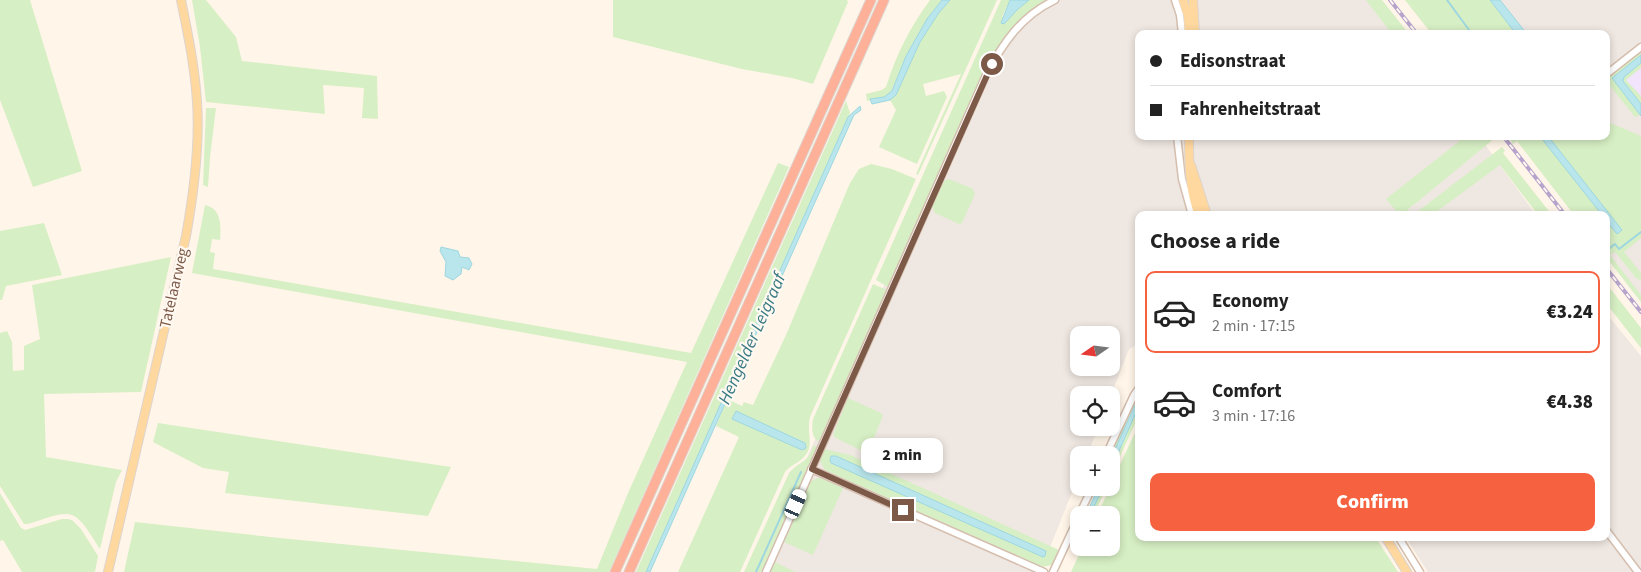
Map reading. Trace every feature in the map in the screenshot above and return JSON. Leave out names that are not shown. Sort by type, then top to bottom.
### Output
[{"type":"highway","points":[[615,572],[870,0]]},
{"type":"highway","points":[[629,572],[884,0]]},
{"type":"main road","name":"Tatelaarweg","points":[[108,572],[194,195],[198,142],[197,102],[190,43],[181,0]]},
{"type":"main road","points":[[1183,0],[1188,16],[1189,30]]},
{"type":"main road","points":[[1193,0],[1195,30]]},
{"type":"main road","points":[[1189,140],[1189,177],[1198,211]]},
{"type":"main road","points":[[1190,162],[1206,211]]},
{"type":"main road","points":[[1388,541],[1407,572]]},
{"type":"main road","points":[[1392,541],[1411,572]]},
{"type":"street","points":[[766,572],[986,75],[1007,38],[1032,14],[1055,0]]},
{"type":"street","points":[[1175,0],[1182,30]]},
{"type":"street","points":[[1610,71],[1641,47]]},
{"type":"street","points":[[1177,140],[1182,179],[1191,211]]},
{"type":"street","points":[[1110,446],[1135,394]]},
{"type":"street","points":[[812,469],[1044,572]]},
{"type":"street","points":[[1053,572],[1070,535]]},
{"type":"street","points":[[1610,535],[1638,572]]},
{"type":"street","points":[[1401,541],[1420,572]]},
{"type":"shaded area","points":[[1040,0],[1367,0],[1392,30],[1135,30],[1135,140],[1482,140],[1533,211],[1135,211],[1135,346],[1129,349],[1120,372],[1120,326],[1070,326],[1070,376],[1118,376],[1115,386],[1070,386],[1070,436],[1095,436],[1091,446],[1070,446],[1071,496],[1040,572],[756,572],[974,84],[1005,19]]},
{"type":"shaded area","points":[[1405,0],[1641,0],[1641,302],[1610,262],[1610,211],[1576,211],[1604,140],[1610,140],[1610,30],[1429,30]]},
{"type":"shaded area","points":[[1641,61],[1641,111],[1618,81]]},
{"type":"shaded area","points":[[1610,318],[1641,356],[1641,572],[1428,572],[1408,541],[1610,541]]},
{"type":"green space","points":[[0,0],[30,0],[82,171],[33,187],[0,100]]},
{"type":"green space","points":[[192,0],[206,0],[236,37],[242,61],[377,76],[378,119],[362,118],[364,88],[323,85],[325,114],[206,102],[200,47]]},
{"type":"green space","points":[[613,0],[847,0],[848,2],[813,84],[792,78],[742,69],[613,37]]},
{"type":"green space","points":[[930,0],[942,0],[927,19],[906,56],[892,91],[884,97],[867,101],[866,94],[882,90],[886,87],[904,42]]},
{"type":"green space","points":[[950,0],[997,0],[918,175],[916,174],[961,74],[923,84],[926,96],[944,91],[947,97],[917,164],[879,147],[896,110],[890,100],[896,95],[920,42],[938,14]]},
{"type":"green space","points":[[1001,0],[1010,0],[1002,17],[1012,15],[1029,0],[1048,0],[1018,24],[994,54],[888,287],[876,280]]},
{"type":"green space","points":[[1366,0],[1382,0],[1406,30],[1389,30]]},
{"type":"green space","points":[[1405,0],[1490,0],[1513,30],[1429,30]]},
{"type":"green space","points":[[1641,51],[1641,55],[1612,78],[1640,115],[1635,117],[1610,86],[1610,74]]},
{"type":"green space","points":[[1641,63],[1641,68],[1626,80],[1641,96],[1641,104],[1623,81],[1623,77]]},
{"type":"green space","points":[[846,101],[850,113],[646,572],[636,572]]},
{"type":"green space","points":[[206,108],[216,108],[208,187],[203,185]]},
{"type":"green space","points":[[1610,123],[1641,136],[1641,238],[1624,252],[1641,273],[1641,280],[1637,279],[1615,252],[1610,255],[1610,211],[1571,211],[1517,141],[1513,144],[1510,140],[1610,140]]},
{"type":"green space","points":[[1461,140],[1493,140],[1408,211],[1396,211],[1386,199]]},
{"type":"green space","points":[[1502,147],[1505,151],[1503,153],[1549,211],[1535,211],[1500,165],[1437,211],[1418,211]]},
{"type":"green space","points":[[778,163],[789,167],[609,572],[124,572],[135,522],[597,569],[628,493],[687,362],[192,273],[205,205],[215,210],[220,224],[220,240],[212,239],[210,252],[215,253],[213,269],[691,353]]},
{"type":"green space","points":[[871,164],[892,169],[916,179],[810,417],[810,443],[807,453],[785,472],[740,572],[678,572],[739,437],[716,426],[727,399],[742,406],[744,402],[753,405],[786,335],[850,183],[859,169]]},
{"type":"green space","points":[[949,179],[973,189],[975,194],[962,223],[959,224],[935,213],[932,207],[944,181]]},
{"type":"green space","points":[[44,223],[62,275],[6,286],[2,300],[0,300],[0,231]]},
{"type":"green space","points":[[1610,255],[1641,295],[1641,302],[1610,262]]},
{"type":"green space","points":[[171,257],[141,392],[44,394],[46,457],[122,470],[116,482],[100,549],[84,525],[71,515],[64,514],[24,524],[0,486],[0,333],[7,331],[12,342],[13,371],[24,370],[24,346],[40,339],[32,285]]},
{"type":"green space","points":[[873,284],[887,290],[821,439],[817,441],[813,433],[813,419]]},
{"type":"green space","points":[[1610,288],[1641,328],[1641,348],[1610,308]]},
{"type":"green space","points":[[848,398],[881,413],[883,416],[869,449],[862,451],[833,435]]},
{"type":"green space","points":[[1135,402],[1135,408],[1117,446],[1114,446]]},
{"type":"green space","points":[[1135,414],[1135,424],[1120,456],[1120,448]]},
{"type":"green space","points":[[158,423],[451,467],[428,516],[225,493],[229,472],[203,468],[153,442]]},
{"type":"green space","points":[[1135,433],[1135,541],[1378,541],[1398,572],[1071,572],[1078,556],[1120,556],[1120,506],[1101,506],[1106,496],[1120,496],[1120,465]]},
{"type":"green space","points":[[813,446],[817,448],[762,572],[744,572],[789,473],[809,456]]},
{"type":"green space","points":[[824,449],[850,455],[1057,549],[1059,552],[1052,565],[1042,567],[825,470],[820,461]],"holes":[[[836,456],[1044,557],[831,463],[830,462]]]},
{"type":"green space","points":[[817,478],[843,488],[813,555],[784,542],[810,482]]},
{"type":"green space","points":[[0,493],[21,528],[25,530],[62,519],[72,520],[81,529],[98,556],[95,572],[22,572],[3,540],[0,541]]},
{"type":"green space","points":[[1099,496],[1102,496],[1098,506],[1094,506]]},
{"type":"green space","points":[[775,562],[795,572],[771,572]]},
{"type":"water","points":[[942,0],[950,0],[938,14],[920,42],[896,95],[890,100],[872,104],[870,99],[884,97],[892,91],[906,56],[927,19]]},
{"type":"water","points":[[1010,0],[1029,0],[1004,24],[1001,23]]},
{"type":"water","points":[[1490,0],[1500,0],[1524,30],[1513,30]]},
{"type":"water","points":[[1641,55],[1641,63],[1624,77],[1623,81],[1641,104],[1641,116],[1612,78]]},
{"type":"water","name":"Hengelder Leigraaf","points":[[860,106],[861,110],[854,115],[650,572],[646,572],[848,117]]},
{"type":"water","points":[[1543,140],[1551,140],[1607,211],[1599,211]]},
{"type":"water","points":[[1610,215],[1622,230],[1617,234],[1610,226]]},
{"type":"water","points":[[441,247],[458,251],[460,257],[469,258],[472,264],[469,270],[462,267],[461,274],[453,280],[445,276],[446,262],[440,251]]},
{"type":"water","points":[[1135,405],[1135,415],[1120,449],[1120,446],[1116,446]]},
{"type":"water","points":[[736,411],[805,443],[806,448],[802,450],[732,419]]},
{"type":"water","points":[[831,456],[836,456],[1046,551],[1045,556],[1043,557],[831,463]]},
{"type":"water","points":[[1094,496],[1099,496],[1094,506],[1090,506]]},
{"type":"waterway","points":[[1447,0],[1469,30]]},
{"type":"waterway","points":[[1610,248],[1615,244],[1619,249],[1641,232]]},
{"type":"waterway","points":[[756,572],[801,472]]},
{"type":"railway","points":[[1390,0],[1414,30]]},
{"type":"railway","points":[[1506,140],[1562,211]]},
{"type":"railway","points":[[1610,273],[1641,312]]},
{"type":"route","points":[[903,510],[812,469],[992,64]]}]
